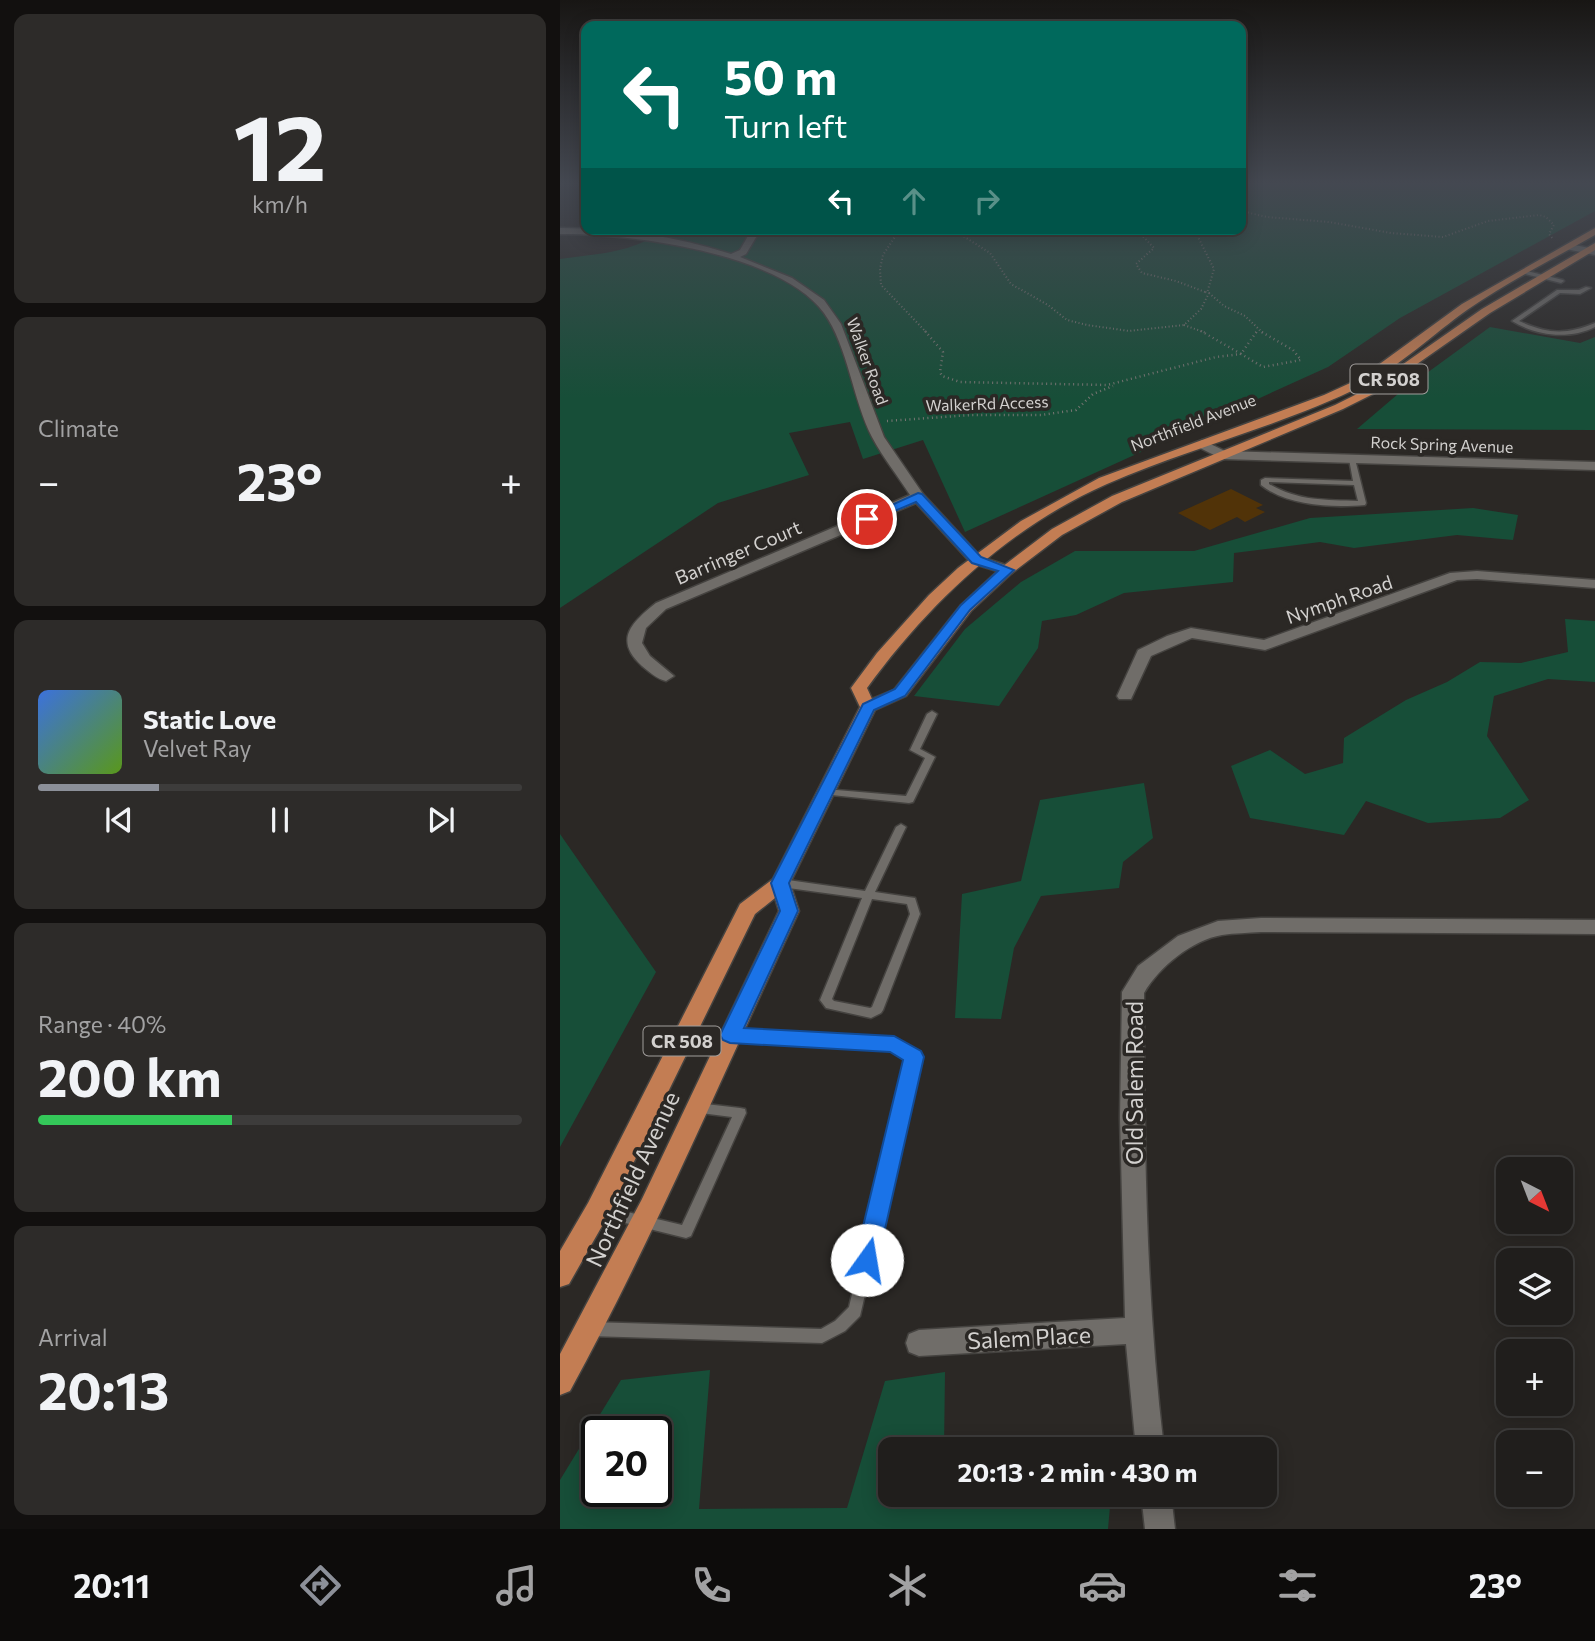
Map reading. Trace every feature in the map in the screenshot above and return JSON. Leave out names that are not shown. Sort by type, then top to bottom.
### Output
[{"type":"main road","name":"Northfield Avenue","points":[[560,1275],[597,1211],[747,909],[780,883],[868,707],[859,688],[888,646],[926,604],[976,560],[1034,517],[1096,484],[1328,397],[1363,380],[1432,328],[1555,254]]},
{"type":"main road","name":"CR 508","points":[[868,707],[900,693],[966,607],[1007,570],[1057,532],[1117,499],[1373,390],[1451,334],[1542,276],[1584,254]]},
{"type":"main road","name":"Northfield Avenue","points":[[560,1381],[645,1221],[789,911],[780,883]]},
{"type":"street","name":"Walker Road","points":[[725,254],[797,283],[828,309],[878,437],[918,497],[976,560],[1007,570]]},
{"type":"street","points":[[733,257],[738,254]]},
{"type":"street","name":"Rock Spring Avenue","points":[[1254,442],[1266,451],[1288,457]]},
{"type":"street","points":[[1202,444],[1222,455]]},
{"type":"street","name":"Rock Spring Avenue","points":[[1222,455],[1594,470]]},
{"type":"street","name":"Barringer Court","points":[[666,676],[643,660],[635,650],[634,641],[643,622],[661,606],[918,497]]},
{"type":"street","name":"Nymph Road","points":[[1125,696],[1144,653],[1191,633],[1265,645],[1455,576],[1477,575],[1595,584]]},
{"type":"street","name":"Old Salem Road","points":[[1149,1437],[1140,1359],[1132,1118],[1133,992],[1145,972],[1185,941],[1218,928],[1261,925],[1595,927]]},
{"type":"street","name":"Salem Place","points":[[919,1343],[1140,1330]]},
{"type":"street","points":[[1157,1507],[1160,1529]]},
{"type":"lane","points":[[1523,272],[1561,281]]},
{"type":"lane","points":[[1576,285],[1591,289]]},
{"type":"lane","points":[[1591,289],[1559,292],[1515,321],[1567,335],[1582,333],[1595,325]]},
{"type":"lane","points":[[1352,459],[1362,503],[1300,502],[1280,495],[1265,485],[1265,480],[1357,483]]},
{"type":"lane","points":[[825,792],[909,800],[930,757],[915,750],[932,714]]},
{"type":"lane","points":[[780,883],[868,896],[911,901],[915,914],[877,1010],[871,1013],[831,1006],[826,1000],[868,896],[901,827]]},
{"type":"lane","points":[[590,1329],[822,1336],[840,1326],[855,1311],[914,1057],[894,1045],[730,1035]]},
{"type":"lane","points":[[597,1211],[686,1233],[740,1113],[697,1108]]},
{"type":"path","points":[[882,254],[879,260],[881,285],[902,304],[943,352],[940,372],[942,376],[960,382],[1107,385],[1216,357],[1241,354],[1258,330]]},
{"type":"path","points":[[991,254],[1011,284],[1048,305],[1067,320],[1129,331],[1184,326],[1211,335],[1263,367],[1301,360],[1293,350],[1258,330],[1245,316],[1224,306],[1216,297],[1177,281],[1142,273],[1136,264],[1147,254]]},
{"type":"path","points":[[1184,326],[1201,309],[1207,293],[1214,269],[1207,254]]},
{"type":"path","name":"WalkerRd Access","points":[[880,422],[971,415],[1041,415],[1076,410],[1093,394],[1128,381]]},
{"type":"green space","points":[[598,254],[1516,254],[1400,318],[1328,367],[965,532],[923,440],[863,459],[850,422],[789,433],[809,475],[718,503],[560,608],[560,259]]},
{"type":"green space","points":[[1490,327],[1580,343],[1595,337],[1595,430],[1357,429],[1398,394]]},
{"type":"green space","points":[[1473,508],[1518,515],[1513,540],[1457,535],[1354,548],[1320,542],[1234,553],[1233,582],[1124,593],[1076,615],[1042,621],[1038,648],[999,706],[914,696],[965,629],[1021,582],[1075,551],[1194,551],[1310,518]]},
{"type":"green space","points":[[1565,619],[1595,621],[1595,682],[1548,679],[1494,696],[1487,736],[1529,800],[1500,818],[1428,823],[1366,801],[1344,835],[1250,818],[1231,766],[1270,750],[1305,774],[1343,763],[1344,738],[1406,700],[1447,682],[1480,662],[1521,663],[1568,652]]},
{"type":"green space","points":[[1144,783],[1153,838],[1123,862],[1119,888],[1041,896],[1014,948],[1001,1019],[955,1018],[962,894],[1021,881],[1040,800]]},
{"type":"green space","points":[[560,834],[656,972],[560,1147]]},
{"type":"green space","points":[[710,1370],[699,1509],[847,1508],[885,1381],[945,1372],[944,1437],[878,1437],[878,1507],[1110,1507],[1108,1529],[560,1529],[560,1480],[581,1446],[581,1507],[672,1507],[672,1416],[599,1416],[621,1380]]},
{"type":"building","points":[[1231,489],[1263,505],[1256,508],[1265,512],[1245,522],[1237,517],[1210,530],[1178,513]]},
{"type":"route","points":[[867,519],[918,497],[976,560],[1007,570],[966,607],[900,693],[868,707],[780,883],[789,911],[730,1035],[894,1045],[914,1057],[867,1260]]}]
